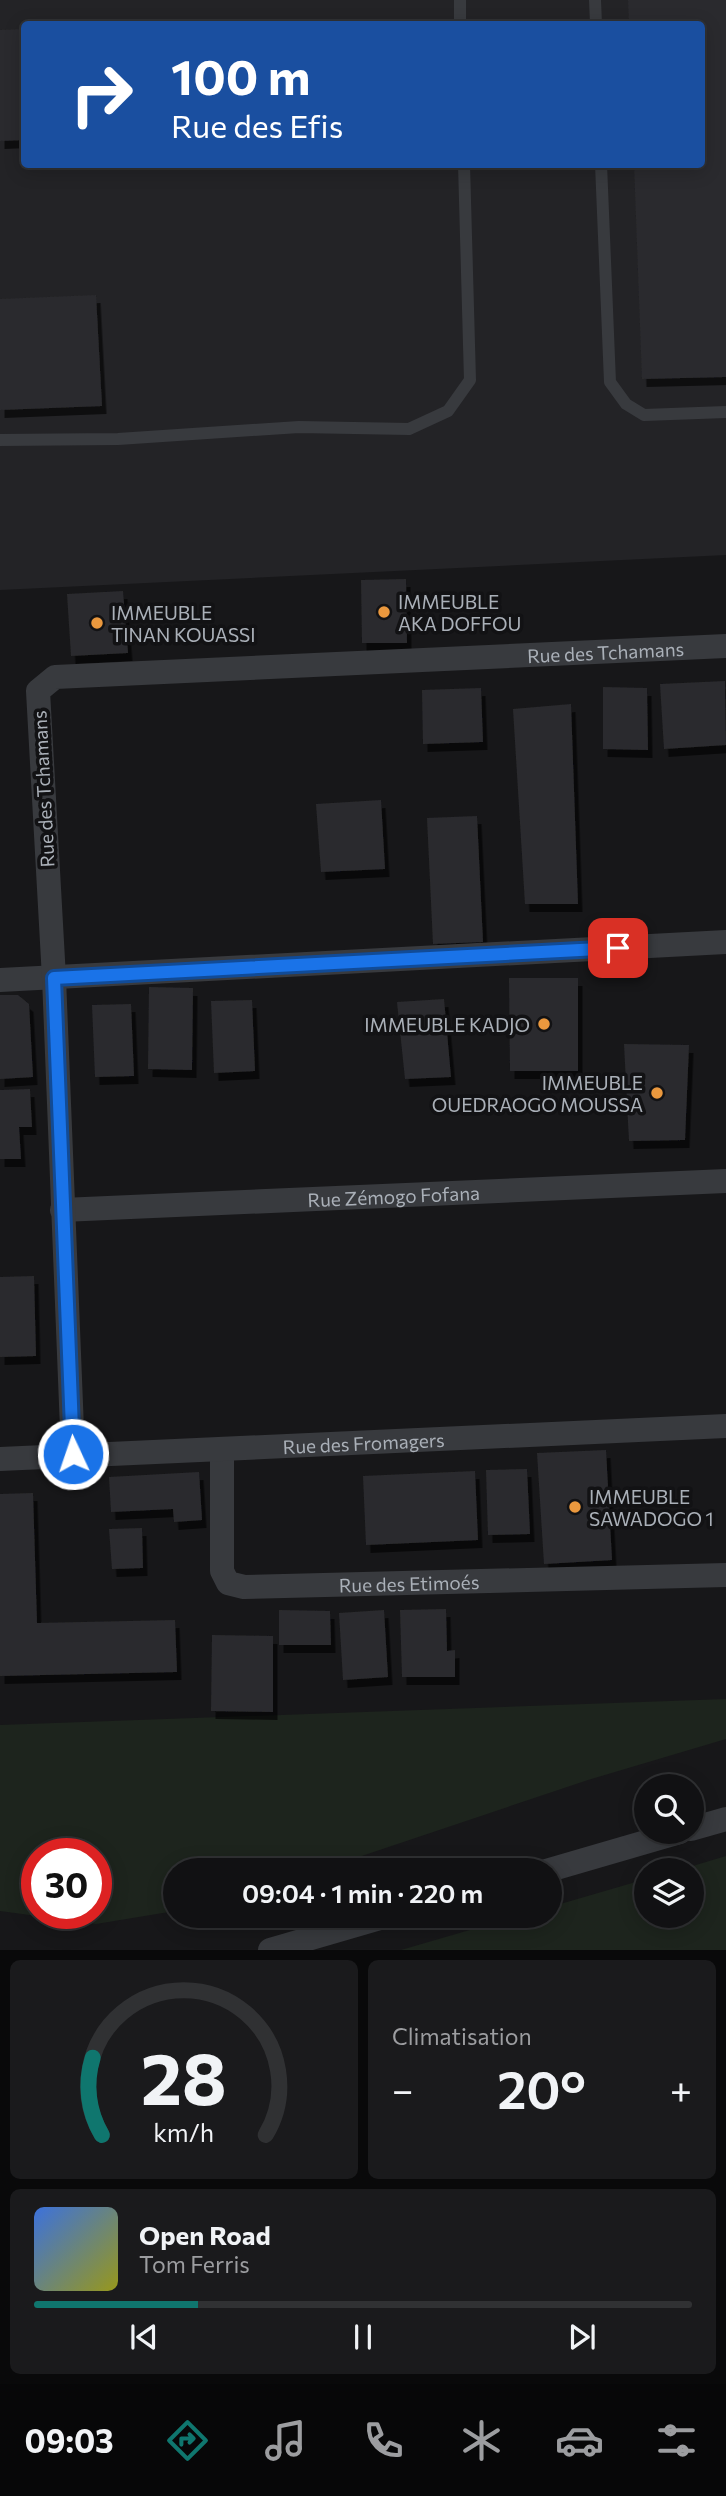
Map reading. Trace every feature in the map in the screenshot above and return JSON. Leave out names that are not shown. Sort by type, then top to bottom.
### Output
[{"type":"street","name":"Rue des Tchamans","points":[[73,1454],[54,978],[38,691],[55,677],[726,646]]},
{"type":"street","points":[[0,980],[726,943]]},
{"type":"street","name":"Rue Zémogo Fofana","points":[[62,1210],[726,1181]]},
{"type":"street","name":"Rue des Fromagers","points":[[0,1459],[726,1426]]},
{"type":"street","name":"Rue des Etimoés","points":[[222,1449],[222,1572],[228,1583],[244,1587],[726,1575]]},
{"type":"street","points":[[704,1825],[726,1819]]},
{"type":"street","points":[[562,1866],[639,1844]]},
{"type":"street","points":[[270,1950],[346,1928]]},
{"type":"lane","points":[[460,0],[460,21]]},
{"type":"lane","points":[[595,0],[596,21]]},
{"type":"lane","points":[[0,440],[118,439],[299,427],[409,429],[448,411],[470,380],[464,168]]},
{"type":"lane","points":[[601,168],[610,382],[626,404],[644,415],[726,412]]},
{"type":"shaded area","points":[[0,0],[726,0],[726,555],[0,590]]},
{"type":"shaded area","points":[[726,1699],[726,1739],[588,1780],[356,1858],[163,1858],[163,1913],[112,1921],[112,1838],[21,1838],[21,1914],[0,1911],[0,1725]]},
{"type":"shaded area","points":[[726,1856],[726,1950],[401,1950],[477,1928],[562,1928],[562,1904],[634,1882],[634,1928],[704,1928],[704,1863]]},
{"type":"building","points":[[628,0],[726,0],[726,377],[642,379],[634,168],[705,168],[705,21],[629,21]]},
{"type":"building","points":[[21,29],[21,140],[0,141],[0,30]]},
{"type":"building","points":[[96,295],[102,406],[0,410],[0,299]]},
{"type":"building","name":"IMMEUBLE AKA DOFFOU","points":[[406,579],[407,643],[362,643],[361,580]]},
{"type":"building","name":"IMMEUBLE TINAN KOUASSI","points":[[123,591],[128,653],[71,656],[67,594]]},
{"type":"building","points":[[725,681],[726,745],[664,749],[660,684]]},
{"type":"building","points":[[603,687],[647,688],[648,750],[603,749]]},
{"type":"building","points":[[481,688],[483,742],[423,744],[422,690]]},
{"type":"building","points":[[571,704],[578,904],[525,904],[513,709]]},
{"type":"building","points":[[381,800],[385,869],[321,872],[316,804]]},
{"type":"building","points":[[477,816],[483,942],[433,944],[427,818]]},
{"type":"building","name":"IMMEUBLE KADJO","points":[[509,978],[578,978],[578,1071],[510,1071]]},
{"type":"building","points":[[149,987],[193,988],[192,1070],[148,1069]]},
{"type":"building","points":[[0,995],[18,995],[29,1004],[33,1077],[0,1079]]},
{"type":"building","points":[[444,999],[451,1077],[405,1079],[397,1002]]},
{"type":"building","points":[[252,1000],[255,1071],[214,1073],[211,1001]]},
{"type":"building","points":[[131,1004],[134,1076],[95,1077],[92,1005]]},
{"type":"building","name":"IMMEUBLE OUEDRAOGO MOUSSA","points":[[624,1044],[689,1045],[685,1140],[629,1141]]},
{"type":"building","points":[[30,1089],[32,1127],[19,1127],[21,1159],[0,1159],[0,1090]]},
{"type":"building","points":[[34,1276],[36,1356],[0,1357],[0,1277]]},
{"type":"building","name":"IMMEUBLE SAWADOGO 1","points":[[606,1450],[612,1560],[544,1564],[537,1453]]},
{"type":"building","points":[[527,1469],[530,1534],[488,1535],[486,1470]]},
{"type":"building","points":[[475,1471],[478,1540],[366,1545],[363,1476]]},
{"type":"building","points":[[199,1472],[202,1520],[174,1522],[173,1509],[111,1512],[109,1477]]},
{"type":"building","points":[[33,1493],[37,1623],[175,1620],[177,1672],[0,1676],[0,1494]]},
{"type":"building","points":[[142,1528],[143,1568],[112,1569],[109,1529]]},
{"type":"building","points":[[446,1609],[447,1651],[455,1650],[455,1677],[402,1677],[400,1610]]},
{"type":"building","points":[[279,1610],[330,1611],[331,1645],[279,1645]]},
{"type":"building","points":[[384,1610],[388,1677],[343,1680],[339,1613]]},
{"type":"building","points":[[212,1635],[273,1636],[273,1712],[211,1711]]},
{"type":"place","name":"IMMEUBLE AKA DOFFOU","points":[[384,612]]},
{"type":"place","name":"IMMEUBLE TINAN KOUASSI","points":[[97,623]]},
{"type":"place","name":"IMMEUBLE KADJO","points":[[544,1024]]},
{"type":"place","name":"IMMEUBLE OUEDRAOGO MOUSSA","points":[[657,1093]]},
{"type":"place","name":"IMMEUBLE SAWADOGO 1","points":[[575,1507]]},
{"type":"route","points":[[73,1454],[54,978],[618,948]]}]
